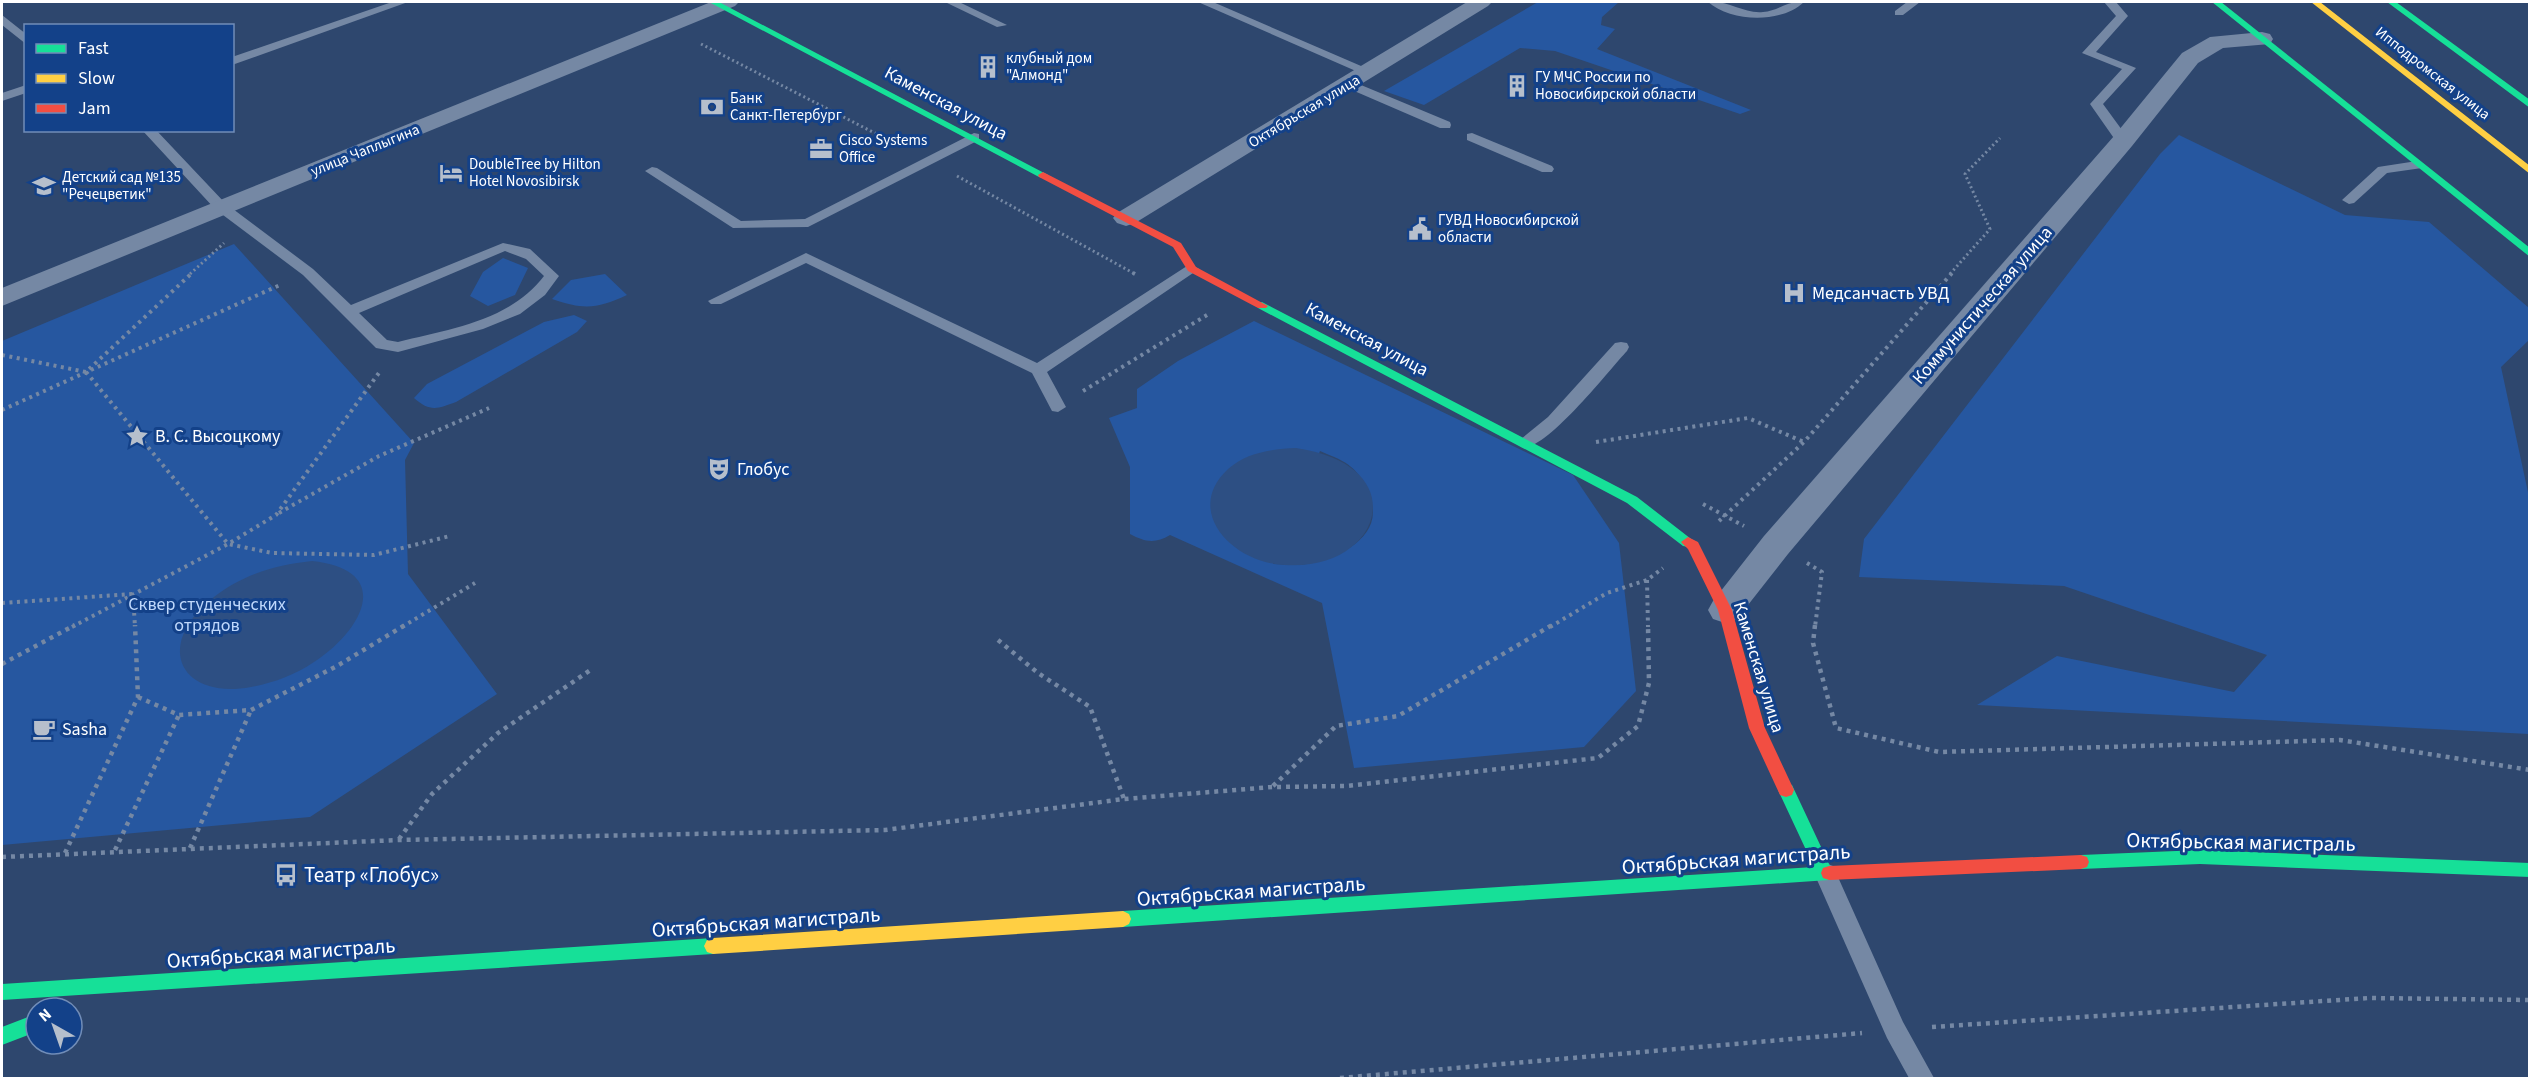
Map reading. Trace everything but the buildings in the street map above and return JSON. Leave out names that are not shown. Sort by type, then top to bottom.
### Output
[{"type":"main road","points":[[2216,2],[2529,254]]},
{"type":"main road","name":"Ипподромская улица","points":[[2315,2],[2529,171]]},
{"type":"main road","name":"Ипподромская улица","points":[[2391,2],[2529,105]]},
{"type":"main road","name":"Каменская улица","points":[[720,3],[1178,245],[1192,269],[1527,443],[1632,500],[1663,521],[1693,546],[1725,610],[1757,728],[1825,873]]},
{"type":"main road","name":"Октябрьская магистраль","points":[[2,992],[1825,873],[2200,857],[2529,872]]},
{"type":"main road","points":[[105,1000],[159,981]]},
{"type":"main road","points":[[2,1036],[24,1028]]},
{"type":"street","name":"Октябрьская улица","points":[[1126,218],[1481,2]]},
{"type":"street","name":"улица Чаплыгина","points":[[2,298],[720,3]]},
{"type":"street","name":"Коммунистическая улица","points":[[1725,610],[1776,545],[2123,141],[2190,58],[2218,42],[2262,39]]},
{"type":"lane","points":[[234,60],[402,2]]},
{"type":"lane","points":[[951,2],[1001,25]]},
{"type":"lane","points":[[1714,2],[1757,16],[1772,16],[1798,2]]},
{"type":"lane","points":[[1899,13],[1914,2]]},
{"type":"lane","points":[[2110,2],[2122,16],[2088,53],[2130,68],[2096,104],[2123,141]]},
{"type":"lane","points":[[1214,3],[1369,72]]},
{"type":"lane","points":[[2,19],[24,39]]},
{"type":"lane","points":[[1348,84],[1446,126]]},
{"type":"lane","points":[[2,97],[24,90]]},
{"type":"lane","points":[[150,132],[223,208],[308,272],[349,312],[382,344],[398,346],[478,326],[515,311],[540,292],[552,276],[533,255],[517,247],[503,246],[349,312]]},
{"type":"lane","points":[[1472,136],[1547,169]]},
{"type":"lane","points":[[652,171],[738,225],[808,223],[974,137]]},
{"type":"lane","points":[[2349,200],[2383,170],[2417,165]]},
{"type":"lane","points":[[716,301],[806,257],[1038,370],[1058,407]]},
{"type":"lane","points":[[1038,370],[1192,269]]},
{"type":"lane","points":[[1527,443],[1554,421],[1621,347]]},
{"type":"lane","points":[[1825,873],[1895,1030],[1922,1078]]},
{"type":"path","points":[[1272,787],[1336,726],[1398,716],[1607,592],[1647,580],[1693,546],[1804,442],[1990,229],[1965,174],[2001,138]]},
{"type":"path","points":[[86,372],[244,224]]},
{"type":"path","points":[[2,410],[308,272]]},
{"type":"path","points":[[1058,407],[1210,312],[1237,291]]},
{"type":"path","points":[[276,515],[398,346]]},
{"type":"path","points":[[2,355],[86,372],[228,544],[272,553],[374,555],[450,536]]},
{"type":"path","points":[[2,664],[228,544],[379,456],[489,408]]},
{"type":"path","points":[[1593,443],[1748,418],[1804,442]]},
{"type":"path","points":[[2,857],[399,840],[885,830],[1124,799],[1272,787],[1346,786],[1598,758],[1638,726],[1648,683],[1647,580]]},
{"type":"path","points":[[138,697],[179,716],[251,710],[337,666],[475,583]]},
{"type":"path","points":[[2,603],[133,594]]},
{"type":"path","points":[[65,853],[138,697],[133,594]]},
{"type":"path","points":[[998,640],[1038,673],[1090,707],[1124,799]]},
{"type":"path","points":[[399,840],[432,794],[498,734],[592,669]]},
{"type":"path","points":[[190,848],[251,710]]},
{"type":"path","points":[[115,851],[179,716]]},
{"type":"path","points":[[1836,728],[1939,752],[2340,740],[2529,770]]},
{"type":"green space","points":[[1538,2],[1619,2],[1602,17],[1601,25],[1615,29],[1597,49],[1751,110],[1740,114],[1555,51],[1520,48],[1424,105],[1384,91]]},
{"type":"green space","points":[[2179,135],[2345,215],[2429,222],[2529,308],[2529,340],[2501,367],[2529,497],[2529,734],[1977,705],[2057,656],[2234,692],[2267,655],[2064,586],[1859,577],[1864,539],[2160,154]]},
{"type":"green space","name":"Сквер студенческих отрядов","points":[[234,244],[414,443],[405,460],[408,574],[497,694],[310,817],[2,845],[2,341]]},
{"type":"green space","points":[[503,258],[528,268],[515,295],[488,306],[470,296],[483,272]]},
{"type":"green space","points":[[605,274],[627,295],[607,303],[590,306],[573,305],[552,299],[571,280]]},
{"type":"green space","points":[[574,315],[587,321],[577,332],[456,402],[434,408],[425,406],[414,398],[427,384],[544,322]]},
{"type":"green space","points":[[1254,321],[1573,475],[1619,543],[1636,691],[1584,747],[1354,768],[1322,603],[1170,535],[1160,540],[1150,541],[1130,534],[1130,467],[1109,418],[1137,408],[1137,389],[1178,361]],"holes":[[[1320,451],[1356,471],[1369,495],[1373,509],[1371,522],[1366,533],[1357,543],[1332,556],[1302,565],[1273,564]]]},
{"type":"shaded area","points":[[1296,448],[1335,459],[1360,476],[1372,497],[1371,518],[1360,539],[1340,555],[1311,564],[1275,564],[1258,560],[1242,552],[1218,529],[1212,515],[1211,500],[1216,484],[1228,469],[1243,459],[1269,451]]},
{"type":"shaded area","points":[[312,561],[338,567],[354,576],[362,588],[362,603],[357,618],[346,634],[331,649],[299,671],[284,678],[251,687],[227,689],[208,686],[193,678],[184,667],[180,653],[182,637],[192,620],[208,602],[231,585],[257,573],[284,565]]},
{"type":"traffic: fast","points":[[713,2],[1043,175]]},
{"type":"traffic: fast","points":[[2216,2],[2530,254]]},
{"type":"traffic: fast","points":[[2391,2],[2530,105]]},
{"type":"traffic: fast","points":[[1262,306],[1632,500],[1688,542]]},
{"type":"traffic: fast","points":[[1786,790],[1825,873]]},
{"type":"traffic: fast","points":[[2081,862],[2200,857],[2530,870]]},
{"type":"traffic: fast","points":[[1123,919],[1829,873]]},
{"type":"traffic: fast","points":[[2,992],[713,946]]},
{"type":"traffic: fast","points":[[2,1036],[24,1028]]},
{"type":"traffic: slow","points":[[2315,2],[2530,171]]},
{"type":"traffic: slow","points":[[713,946],[1123,919]]},
{"type":"traffic: jam","points":[[1043,175],[1177,245],[1192,269],[1262,306]]},
{"type":"traffic: jam","points":[[1688,542],[1693,546],[1725,610],[1757,728],[1786,790]]},
{"type":"traffic: jam","points":[[1829,873],[2081,862]]},
{"type":"place","name":"клубный дом \"Алмонд\"","points":[[988,67]]},
{"type":"place","name":"ГУ МЧС России по Новосибирской области","points":[[1517,86]]},
{"type":"place","name":"Банк Санкт-Петербург","points":[[712,107]]},
{"type":"place","name":"Cisco Systems Office","points":[[821,149]]},
{"type":"place","name":"DoubleTree by Hilton Hotel Novosibirsk","points":[[451,173]]},
{"type":"place","name":"Детский сад №135 \"Речецветик\"","points":[[44,186]]},
{"type":"place","name":"ГУВД Новосибирской области","points":[[1420,229]]},
{"type":"place","name":"Медсанчасть УВД","points":[[1794,293]]},
{"type":"place","name":"В. С. Высоцкому","points":[[137,436]]},
{"type":"place","name":"Глобус","points":[[719,469]]},
{"type":"place","name":"Sasha","points":[[44,729]]},
{"type":"place","name":"Театр «Глобус»","points":[[286,875]]}]
